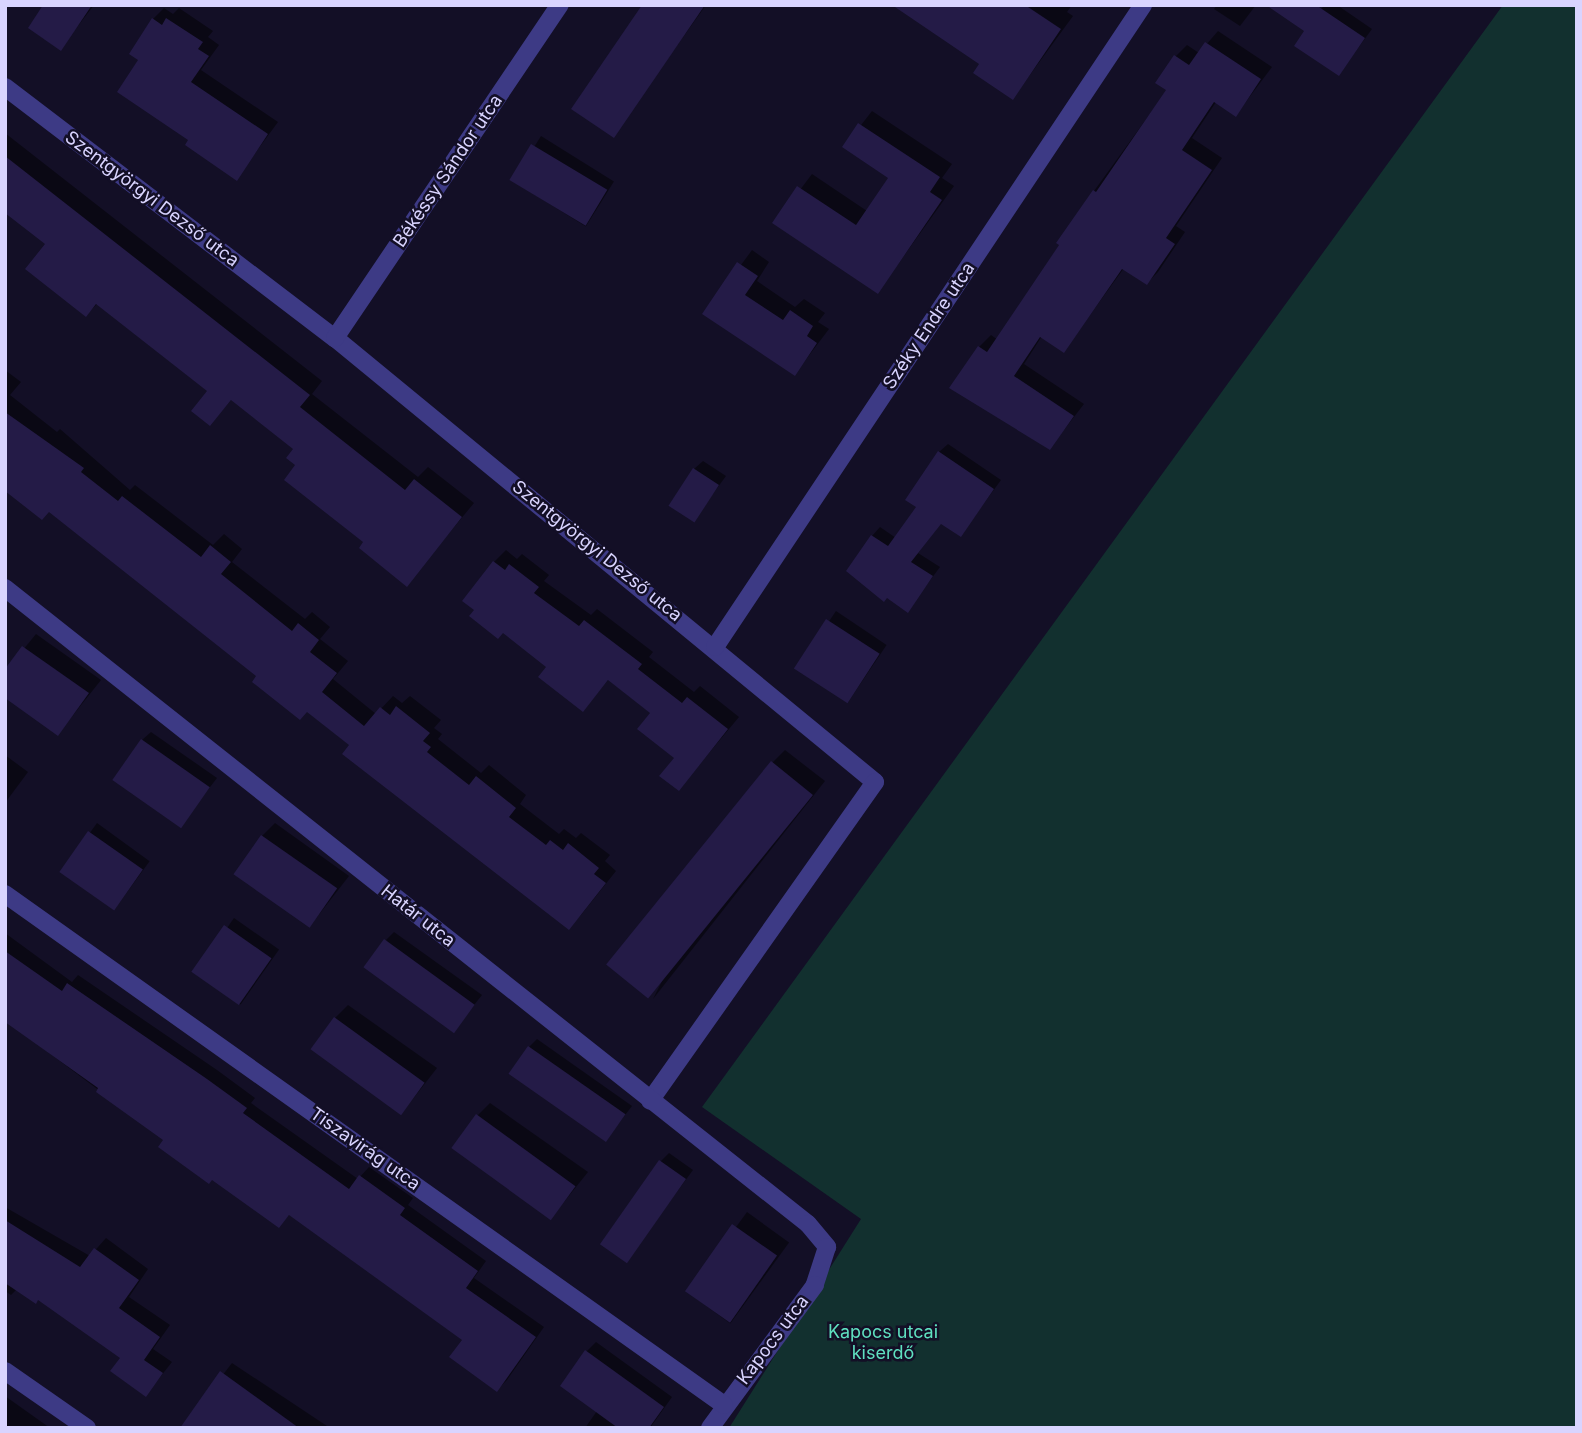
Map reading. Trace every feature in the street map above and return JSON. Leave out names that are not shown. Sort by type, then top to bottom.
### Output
[{"type":"street","name":"Békéssy Sándor utca","points":[[335,338],[560,5]]},
{"type":"street","name":"Széky Endre utca","points":[[715,647],[1143,5]]},
{"type":"street","name":"Szentgyörgyi Dezső utca","points":[[5,87],[335,338],[715,647],[875,782],[650,1101]]},
{"type":"street","name":"Határ utca","points":[[5,588],[808,1224],[827,1247]]},
{"type":"street","name":"Tiszavirág utca","points":[[5,894],[724,1405]]},
{"type":"street","name":"Kapocs utca","points":[[710,1428],[724,1405],[815,1285],[827,1247]]},
{"type":"street","points":[[5,1371],[87,1428]]},
{"type":"green space","name":"Kapocs utcai kiserdő","points":[[1503,5],[1577,5],[1577,1428],[729,1428],[861,1219],[702,1107]]},
{"type":"building","points":[[43,5],[92,5],[61,51],[28,28]]},
{"type":"building","points":[[642,5],[705,5],[614,138],[571,109]]},
{"type":"building","points":[[892,5],[1025,5],[1061,29],[1013,100],[973,73],[979,64]]},
{"type":"building","points":[[1266,5],[1316,5],[1365,38],[1339,76],[1294,46],[1304,31]]},
{"type":"building","points":[[152,18],[162,25],[166,18],[203,42],[198,49],[209,56],[191,82],[268,134],[237,181],[185,145],[188,140],[117,92],[138,60],[129,54]]},
{"type":"building","points":[[1205,42],[1261,79],[1236,117],[1214,102],[1182,150],[1212,170],[1166,238],[1175,244],[1147,285],[1122,269],[1064,353],[1040,337],[1014,376],[1074,416],[1050,450],[949,388],[978,346],[987,352],[1059,245],[1056,243],[1093,190],[1096,192],[1166,90],[1155,83],[1174,55],[1189,65]]},
{"type":"building","points":[[858,123],[940,177],[930,192],[942,200],[878,294],[772,223],[797,186],[856,225],[888,178],[842,147]]},
{"type":"building","points":[[531,144],[607,190],[586,226],[509,180]]},
{"type":"building","points":[[5,156],[310,395],[300,407],[405,490],[414,479],[462,517],[407,587],[359,548],[363,542],[284,480],[295,465],[286,458],[293,449],[231,400],[210,426],[191,411],[207,391],[96,304],[86,317],[25,269],[45,244],[5,213]]},
{"type":"building","points":[[737,262],[758,276],[745,295],[783,320],[790,310],[813,326],[807,336],[817,343],[795,376],[702,314]]},
{"type":"building","points":[[5,412],[84,468],[81,472],[118,501],[122,496],[201,557],[210,545],[231,562],[221,574],[292,631],[298,623],[319,640],[310,652],[337,673],[322,692],[364,726],[380,707],[390,715],[396,706],[430,733],[423,741],[431,747],[427,752],[469,785],[476,776],[516,808],[509,817],[546,845],[550,840],[563,850],[568,843],[599,868],[594,874],[606,883],[569,930],[342,754],[349,745],[307,712],[300,720],[252,682],[256,676],[49,512],[42,520],[5,491]]},
{"type":"building","points":[[938,451],[994,489],[961,537],[941,524],[911,562],[933,576],[908,613],[887,598],[884,602],[846,571],[871,535],[888,546],[916,507],[905,500]]},
{"type":"building","points":[[693,468],[719,485],[694,523],[668,506]]},
{"type":"building","points":[[493,561],[505,570],[509,564],[539,587],[534,593],[579,626],[584,620],[642,664],[638,669],[682,703],[687,697],[728,729],[679,791],[659,776],[674,758],[637,729],[650,713],[608,680],[583,712],[538,677],[546,667],[503,633],[498,639],[469,616],[474,610],[462,601]]},
{"type":"building","points":[[826,619],[880,654],[848,703],[794,668]]},
{"type":"building","points":[[22,646],[89,693],[58,736],[5,698],[5,669]]},
{"type":"building","points":[[141,739],[210,787],[181,828],[112,780]]},
{"type":"building","points":[[771,761],[813,795],[648,999],[606,965]]},
{"type":"building","points":[[88,831],[143,869],[114,910],[59,872]]},
{"type":"building","points":[[261,835],[337,888],[310,928],[233,874]]},
{"type":"building","points":[[224,925],[272,958],[239,1005],[191,972]]},
{"type":"building","points":[[384,939],[475,1005],[454,1033],[363,967]]},
{"type":"building","points":[[5,951],[62,991],[67,983],[207,1079],[247,1108],[243,1113],[349,1189],[359,1175],[405,1208],[400,1215],[478,1271],[466,1288],[536,1337],[497,1392],[449,1357],[462,1340],[289,1215],[279,1228],[212,1180],[209,1184],[158,1147],[163,1140],[96,1092],[98,1088],[5,1022]]},
{"type":"building","points":[[334,1017],[425,1083],[401,1115],[310,1049]]},
{"type":"building","points":[[528,1046],[625,1114],[606,1142],[508,1074]]},
{"type":"building","points":[[476,1114],[576,1186],[551,1220],[451,1148]]},
{"type":"building","points":[[659,1160],[686,1179],[627,1263],[600,1244]]},
{"type":"building","points":[[5,1220],[80,1267],[94,1248],[139,1280],[119,1308],[160,1337],[144,1360],[163,1373],[146,1397],[110,1371],[120,1358],[38,1300],[36,1304],[5,1283]]},
{"type":"building","points":[[732,1224],[777,1256],[730,1323],[685,1291]]},
{"type":"building","points":[[585,1350],[664,1407],[649,1428],[618,1428],[560,1386]]},
{"type":"building","points":[[220,1371],[299,1428],[180,1428]]}]
